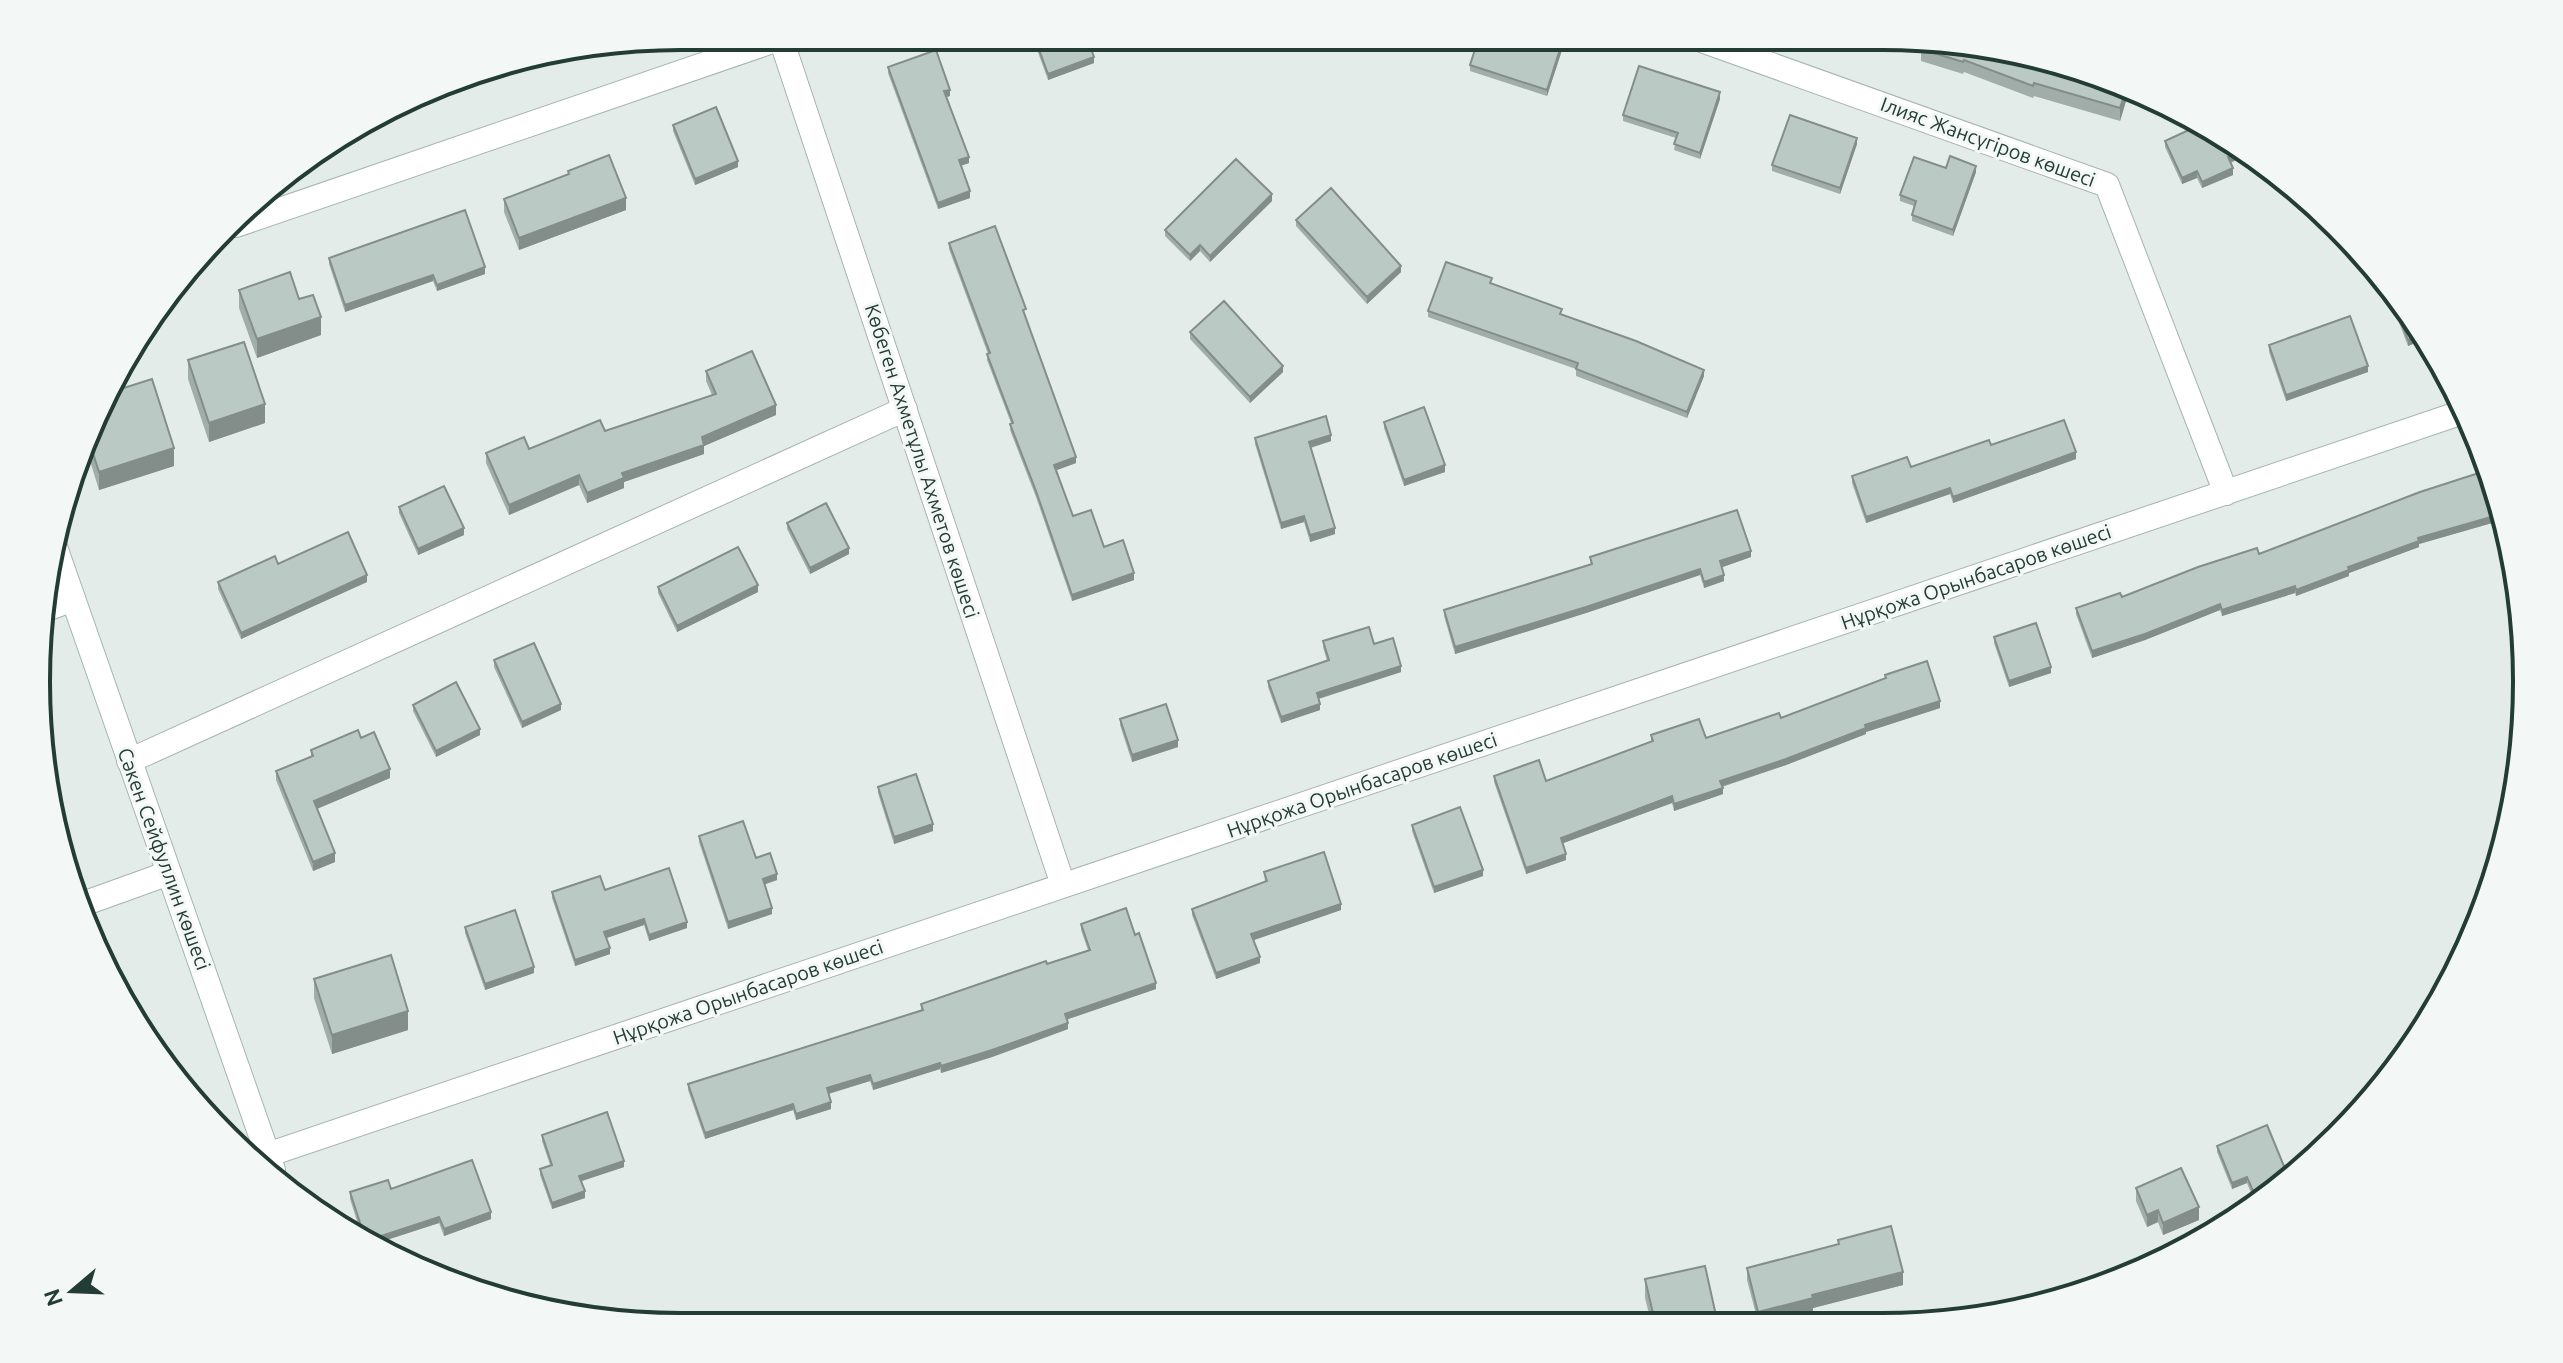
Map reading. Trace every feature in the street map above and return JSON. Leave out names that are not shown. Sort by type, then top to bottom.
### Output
[{"type":"street","points":[[251,220],[745,50]]},
{"type":"street","name":"Көбеген Ахметұлы Ахметов көшесі","points":[[787,50],[1063,885]]},
{"type":"street","name":"Ілияс Жансүгіров көшесі","points":[[1729,50],[2107,185],[2226,493]]},
{"type":"street","points":[[129,761],[905,409]]},
{"type":"street","name":"Нұрқожа Орынбасаров көшесі","points":[[269,1160],[1063,885],[2454,415]]},
{"type":"street","name":"Сәкен Сейфуллин көшесі","points":[[61,564],[264,1155]]},
{"type":"street","points":[[54,606],[73,599]]},
{"type":"street","points":[[90,901],[169,873]]},
{"type":"building","points":[[936,50],[950,90],[944,91],[969,157],[959,160],[970,191],[938,203],[888,67]]},
{"type":"building","points":[[1039,50],[1091,50],[1094,57],[1048,74]]},
{"type":"building","points":[[1475,50],[1560,50],[1547,90],[1470,65]]},
{"type":"building","points":[[1930,52],[2005,62],[2123,98],[2120,108],[2034,83],[2033,86]]},
{"type":"building","points":[[1639,66],[1720,92],[1700,153],[1674,144],[1678,133],[1623,115]]},
{"type":"building","points":[[716,107],[738,161],[695,179],[673,125]]},
{"type":"building","points":[[1790,115],[1857,138],[1840,188],[1772,165]]},
{"type":"building","points":[[2188,130],[2231,156],[2228,157],[2233,168],[2202,182],[2197,171],[2182,178],[2165,141]]},
{"type":"building","points":[[609,155],[626,198],[519,238],[504,199]]},
{"type":"building","points":[[1950,156],[1976,166],[1953,230],[1912,215],[1916,201],[1900,195],[1914,157],[1946,168]]},
{"type":"building","points":[[1236,159],[1272,194],[1210,256],[1200,245],[1190,255],[1165,230]]},
{"type":"building","points":[[1331,188],[1401,266],[1367,297],[1296,220]]},
{"type":"building","points":[[465,210],[485,267],[437,285],[433,275],[345,305],[329,258]]},
{"type":"building","points":[[995,226],[1076,457],[1054,465],[1073,516],[1091,510],[1104,547],[1123,540],[1134,573],[1072,595],[1010,424],[1013,423],[987,354],[990,353],[949,243]]},
{"type":"building","points":[[1446,262],[1492,278],[1490,283],[1562,309],[1560,314],[1704,370],[1687,412],[1576,369],[1578,363],[1428,311]]},
{"type":"building","points":[[290,272],[299,299],[313,295],[321,317],[257,339],[239,290]]},
{"type":"building","points":[[1224,301],[1283,366],[1250,397],[1190,332]]},
{"type":"building","points":[[2350,316],[2368,366],[2286,395],[2269,345]]},
{"type":"building","points":[[244,342],[265,404],[209,423],[188,360]]},
{"type":"building","points":[[752,351],[776,405],[702,437],[704,445],[622,473],[624,478],[587,493],[579,475],[509,505],[486,453],[524,437],[529,449],[600,420],[605,431],[716,394],[706,371]]},
{"type":"building","points":[[152,379],[174,448],[99,472],[93,454],[123,388]]},
{"type":"building","points":[[1424,407],[1445,465],[1404,480],[1384,422]]},
{"type":"building","points":[[1326,416],[1331,435],[1309,442],[1335,528],[1310,535],[1304,516],[1281,523],[1255,438]]},
{"type":"building","points":[[2064,420],[2076,452],[1953,497],[1950,488],[1866,517],[1852,476],[1907,457],[1911,467],[1989,440],[1991,445]]},
{"type":"building","points":[[2477,474],[2491,517],[2418,538],[2419,541],[2296,590],[2295,586],[2222,610],[2220,604],[2092,651],[2076,608],[2120,593],[2122,597],[2257,548],[2259,554],[2420,492]]},
{"type":"building","points":[[444,486],[464,528],[418,549],[399,507]]},
{"type":"building","points":[[826,503],[849,548],[810,568],[787,523]]},
{"type":"building","points":[[1737,510],[1751,551],[1720,561],[1724,575],[1704,582],[1700,569],[1455,647],[1444,610],[1592,564],[1590,557]]},
{"type":"building","points":[[348,532],[367,575],[241,633],[218,582],[275,556],[278,564]]},
{"type":"building","points":[[738,547],[758,585],[677,626],[658,587]]},
{"type":"building","points":[[2036,623],[2051,667],[2009,681],[1994,637]]},
{"type":"building","points":[[1369,627],[1374,644],[1393,638],[1401,666],[1317,693],[1320,704],[1281,717],[1268,681],[1329,660],[1323,641]]},
{"type":"building","points":[[534,643],[561,704],[522,722],[494,660]]},
{"type":"building","points":[[1927,661],[1940,701],[1865,725],[1866,728],[1786,759],[1720,781],[1723,788],[1674,804],[1672,796],[1561,838],[1566,854],[1526,868],[1494,776],[1539,760],[1546,781],[1653,741],[1651,735],[1699,719],[1706,738],[1779,713],[1781,718]]},
{"type":"building","points":[[456,682],[480,729],[436,751],[413,705]]},
{"type":"building","points":[[1166,704],[1178,740],[1132,755],[1120,719]]},
{"type":"building","points":[[358,730],[361,738],[374,732],[390,769],[314,801],[335,853],[313,862],[276,771],[313,756],[311,750]]},
{"type":"building","points":[[916,774],[933,824],[894,837],[878,787]]},
{"type":"building","points":[[1460,807],[1483,870],[1434,887],[1412,825]]},
{"type":"building","points":[[743,821],[756,858],[770,853],[777,874],[763,879],[772,908],[728,922],[699,836]]},
{"type":"building","points":[[1324,852],[1341,904],[1251,934],[1260,957],[1216,973],[1192,909],[1267,881],[1264,872]]},
{"type":"building","points":[[669,868],[687,922],[649,935],[644,919],[604,932],[610,948],[575,960],[552,892],[600,876],[605,890]]},
{"type":"building","points":[[1126,908],[1135,935],[1139,933],[1156,983],[1065,1014],[1068,1023],[992,1050],[873,1084],[870,1075],[827,1088],[831,1102],[796,1114],[793,1104],[705,1133],[688,1084],[923,1010],[921,1004],[1046,961],[1047,964],[1090,950],[1081,924]]},
{"type":"building","points":[[515,910],[534,967],[485,984],[465,927]]},
{"type":"building","points":[[391,955],[408,1011],[332,1035],[314,979]]},
{"type":"building","points":[[607,1112],[624,1161],[579,1176],[585,1191],[552,1203],[540,1169],[552,1165],[542,1135]]},
{"type":"building","points":[[2267,1125],[2284,1167],[2253,1191],[2247,1177],[2232,1183],[2217,1146]]},
{"type":"building","points":[[472,1160],[491,1212],[444,1229],[439,1217],[381,1236],[361,1225],[350,1192],[388,1180],[391,1189]]},
{"type":"building","points":[[2181,1168],[2199,1207],[2163,1223],[2158,1210],[2147,1215],[2136,1188]]},
{"type":"building","points":[[1891,1226],[1903,1272],[1758,1312],[1747,1268],[1839,1244],[1838,1240]]},
{"type":"building","points":[[1705,1266],[1715,1313],[1653,1313],[1645,1279]]}]
